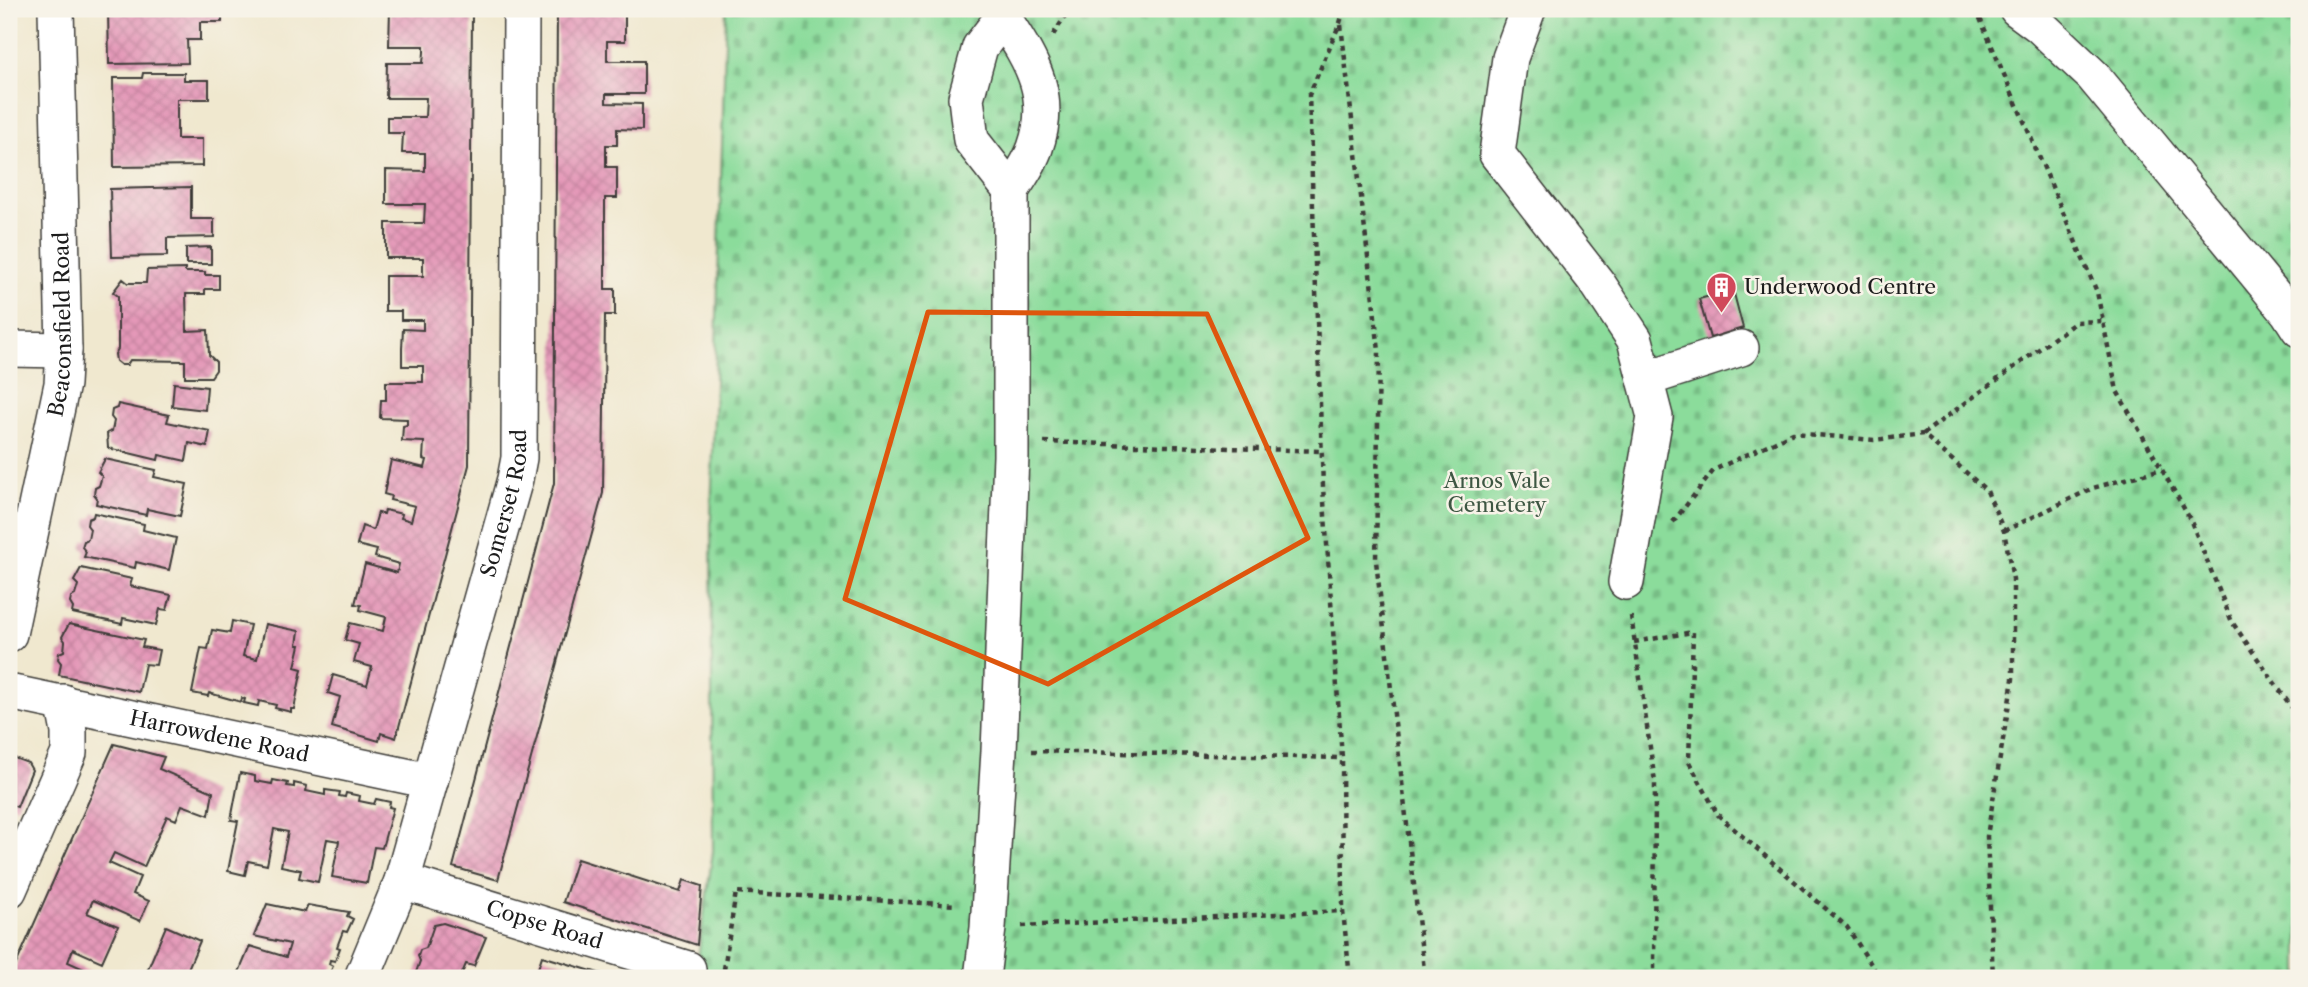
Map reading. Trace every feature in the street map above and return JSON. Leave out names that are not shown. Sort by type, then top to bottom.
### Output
[{"type":"street","name":"Beaconsfield Road","points":[[9,634],[62,384],[64,350],[56,9]]},
{"type":"street","name":"Somerset Road","points":[[362,978],[402,881],[519,458],[521,9]]},
{"type":"street","points":[[1528,9],[1510,58],[1497,154],[1598,284],[1635,340],[1655,417],[1626,582]]},
{"type":"street","points":[[2017,9],[2040,26],[2093,76],[2288,312],[2299,329]]},
{"type":"street","points":[[982,978],[989,918],[999,751],[1011,441],[1011,191],[1035,150],[1041,121],[1041,96],[1033,65],[1003,13],[980,47],[966,98],[971,140],[1011,191]]},
{"type":"street","points":[[1645,379],[1741,348]]},
{"type":"street","points":[[9,349],[64,350]]},
{"type":"street","name":"Harrowdene Road","points":[[9,692],[430,781]]},
{"type":"street","points":[[9,890],[69,753],[69,732],[63,702]]},
{"type":"street","name":"Copse Road","points":[[402,881],[688,969]]},
{"type":"path","points":[[1341,9],[1340,23],[1378,351],[1376,561],[1425,978]]},
{"type":"path","points":[[1976,9],[2097,292],[2117,391],[2190,519],[2232,622],[2297,715],[2299,725]]},
{"type":"path","points":[[1340,23],[1309,95],[1322,450],[1342,758],[1343,911],[1350,978]]},
{"type":"path","points":[[1666,531],[1714,470],[1793,433],[1874,440],[1923,434],[2076,322],[2103,321]]},
{"type":"path","points":[[1923,434],[1987,491],[2004,531],[2013,579],[2012,679],[1987,836],[1993,978]]},
{"type":"path","points":[[1011,441],[1322,450]]},
{"type":"path","points":[[2004,531],[2093,488],[2162,469]]},
{"type":"path","points":[[1626,582],[1655,782],[1654,978]]},
{"type":"path","points":[[1634,642],[1693,632],[1689,761],[1712,805],[1718,816],[1847,927],[1880,978]]},
{"type":"path","points":[[999,751],[1342,758]]},
{"type":"path","points":[[723,978],[736,892],[989,918],[1343,911]]},
{"type":"highlighted area","points":[[928,312],[1207,314],[1308,538],[1048,684],[845,599]]},
{"type":"green space","name":"Arnos Vale Cemetery","points":[[726,9],[2299,9],[2299,978],[695,978],[713,851],[711,519]]},
{"type":"building","points":[[108,9],[222,9],[222,22],[200,22],[200,40],[187,40],[188,63],[109,64]]},
{"type":"building","points":[[390,9],[472,9],[469,465],[396,738],[381,733],[379,741],[332,727],[340,697],[328,693],[333,675],[367,685],[372,667],[354,662],[359,644],[345,640],[350,623],[383,631],[386,617],[360,610],[361,605],[355,604],[365,564],[397,573],[399,564],[375,557],[377,550],[357,545],[362,526],[373,530],[378,513],[384,514],[385,510],[402,514],[401,518],[411,521],[415,506],[390,500],[391,496],[384,494],[391,460],[425,468],[427,460],[423,459],[424,442],[402,441],[403,426],[407,425],[407,419],[380,418],[381,400],[386,400],[386,382],[423,382],[423,366],[402,366],[402,349],[403,329],[423,330],[423,320],[401,320],[401,311],[385,311],[385,276],[423,276],[423,258],[386,258],[386,223],[424,223],[425,204],[386,204],[386,170],[425,171],[425,153],[402,153],[403,133],[387,133],[387,117],[425,117],[426,98],[386,98],[387,63],[423,63],[424,52],[424,46],[389,46]]},
{"type":"building","points":[[557,9],[625,9],[625,41],[607,41],[607,61],[644,61],[644,94],[606,94],[606,103],[642,104],[642,130],[617,129],[617,145],[606,145],[606,167],[617,167],[617,198],[605,198],[605,289],[615,289],[615,315],[605,315],[603,493],[498,880],[453,867],[554,483]]},
{"type":"building","points":[[143,73],[184,73],[184,80],[209,80],[209,99],[177,99],[177,139],[202,139],[202,166],[114,167],[113,78],[142,78]]},
{"type":"building","points":[[191,187],[191,219],[214,219],[214,237],[167,238],[167,256],[112,257],[110,189]]},
{"type":"building","points":[[211,247],[211,264],[186,264],[186,248]]},
{"type":"building","points":[[185,269],[185,272],[219,275],[219,289],[205,289],[205,294],[186,294],[187,331],[208,330],[209,355],[216,362],[216,370],[211,377],[185,377],[185,361],[130,360],[127,365],[121,365],[116,361],[115,354],[118,349],[118,296],[113,292],[123,279],[128,283],[146,283],[147,270]]},
{"type":"building","name":"Underwood Centre","points":[[1733,290],[1743,328],[1710,338],[1699,299]]},
{"type":"building","points":[[174,383],[207,387],[205,410],[172,406]]},
{"type":"building","points":[[118,404],[169,415],[167,422],[210,431],[207,447],[189,443],[186,461],[159,455],[158,460],[108,448],[107,433],[112,431],[114,421],[111,417],[112,410],[117,408]]},
{"type":"building","points":[[105,459],[156,470],[154,477],[187,484],[180,516],[147,509],[146,515],[96,504],[95,488],[99,486],[102,476],[98,472]]},
{"type":"building","points":[[94,513],[144,524],[143,530],[176,538],[169,570],[136,562],[135,568],[84,557],[86,552],[82,547],[88,539],[90,529],[87,525],[88,519],[93,517]]},
{"type":"building","points":[[81,568],[132,579],[130,586],[171,595],[167,610],[160,609],[156,625],[123,618],[122,624],[72,613],[71,597],[75,595],[78,585],[74,581]]},
{"type":"building","points":[[232,621],[250,625],[243,656],[257,659],[265,624],[299,631],[297,645],[300,645],[295,667],[302,669],[294,709],[291,709],[291,712],[259,701],[258,706],[244,703],[245,699],[242,698],[241,702],[209,693],[208,696],[192,693],[201,648],[208,649],[212,630],[230,633]]},
{"type":"building","points":[[69,624],[144,640],[142,647],[159,650],[156,665],[145,664],[139,692],[59,675],[59,653],[64,651],[65,641],[62,637]]},
{"type":"building","points":[[114,744],[164,757],[159,769],[213,792],[209,815],[182,805],[176,820],[167,816],[144,867],[114,853],[109,863],[140,877],[133,894],[149,901],[140,921],[93,900],[87,913],[118,926],[102,962],[73,949],[68,962],[97,975],[95,978],[10,978]]},
{"type":"building","points":[[9,756],[28,763],[32,770],[17,807],[9,804]]},
{"type":"building","points":[[240,773],[255,776],[255,781],[272,784],[273,780],[288,783],[287,786],[294,787],[294,783],[307,786],[306,791],[325,795],[325,790],[340,792],[339,796],[345,797],[346,793],[360,796],[359,801],[374,804],[376,799],[390,802],[389,807],[393,808],[382,848],[374,847],[367,883],[332,877],[339,841],[327,839],[318,882],[299,878],[301,870],[281,866],[288,832],[274,829],[267,865],[248,861],[245,875],[228,871],[238,821],[231,820]]},
{"type":"building","points":[[577,859],[680,892],[684,880],[702,886],[697,945],[563,902]]},
{"type":"building","points":[[267,904],[305,912],[308,905],[349,912],[347,916],[353,919],[347,932],[343,931],[335,961],[330,960],[329,964],[333,966],[328,978],[237,977],[250,946],[286,957],[290,944],[254,936]]},
{"type":"building","points":[[443,923],[486,937],[474,966],[466,964],[460,978],[414,978],[420,961],[420,950],[426,948],[434,925]]},
{"type":"building","points":[[166,926],[200,941],[184,978],[144,978]]},
{"type":"building","points":[[542,956],[615,978],[535,978]]},
{"type":"place","name":"Underwood Centre","points":[[1721,314]]}]
